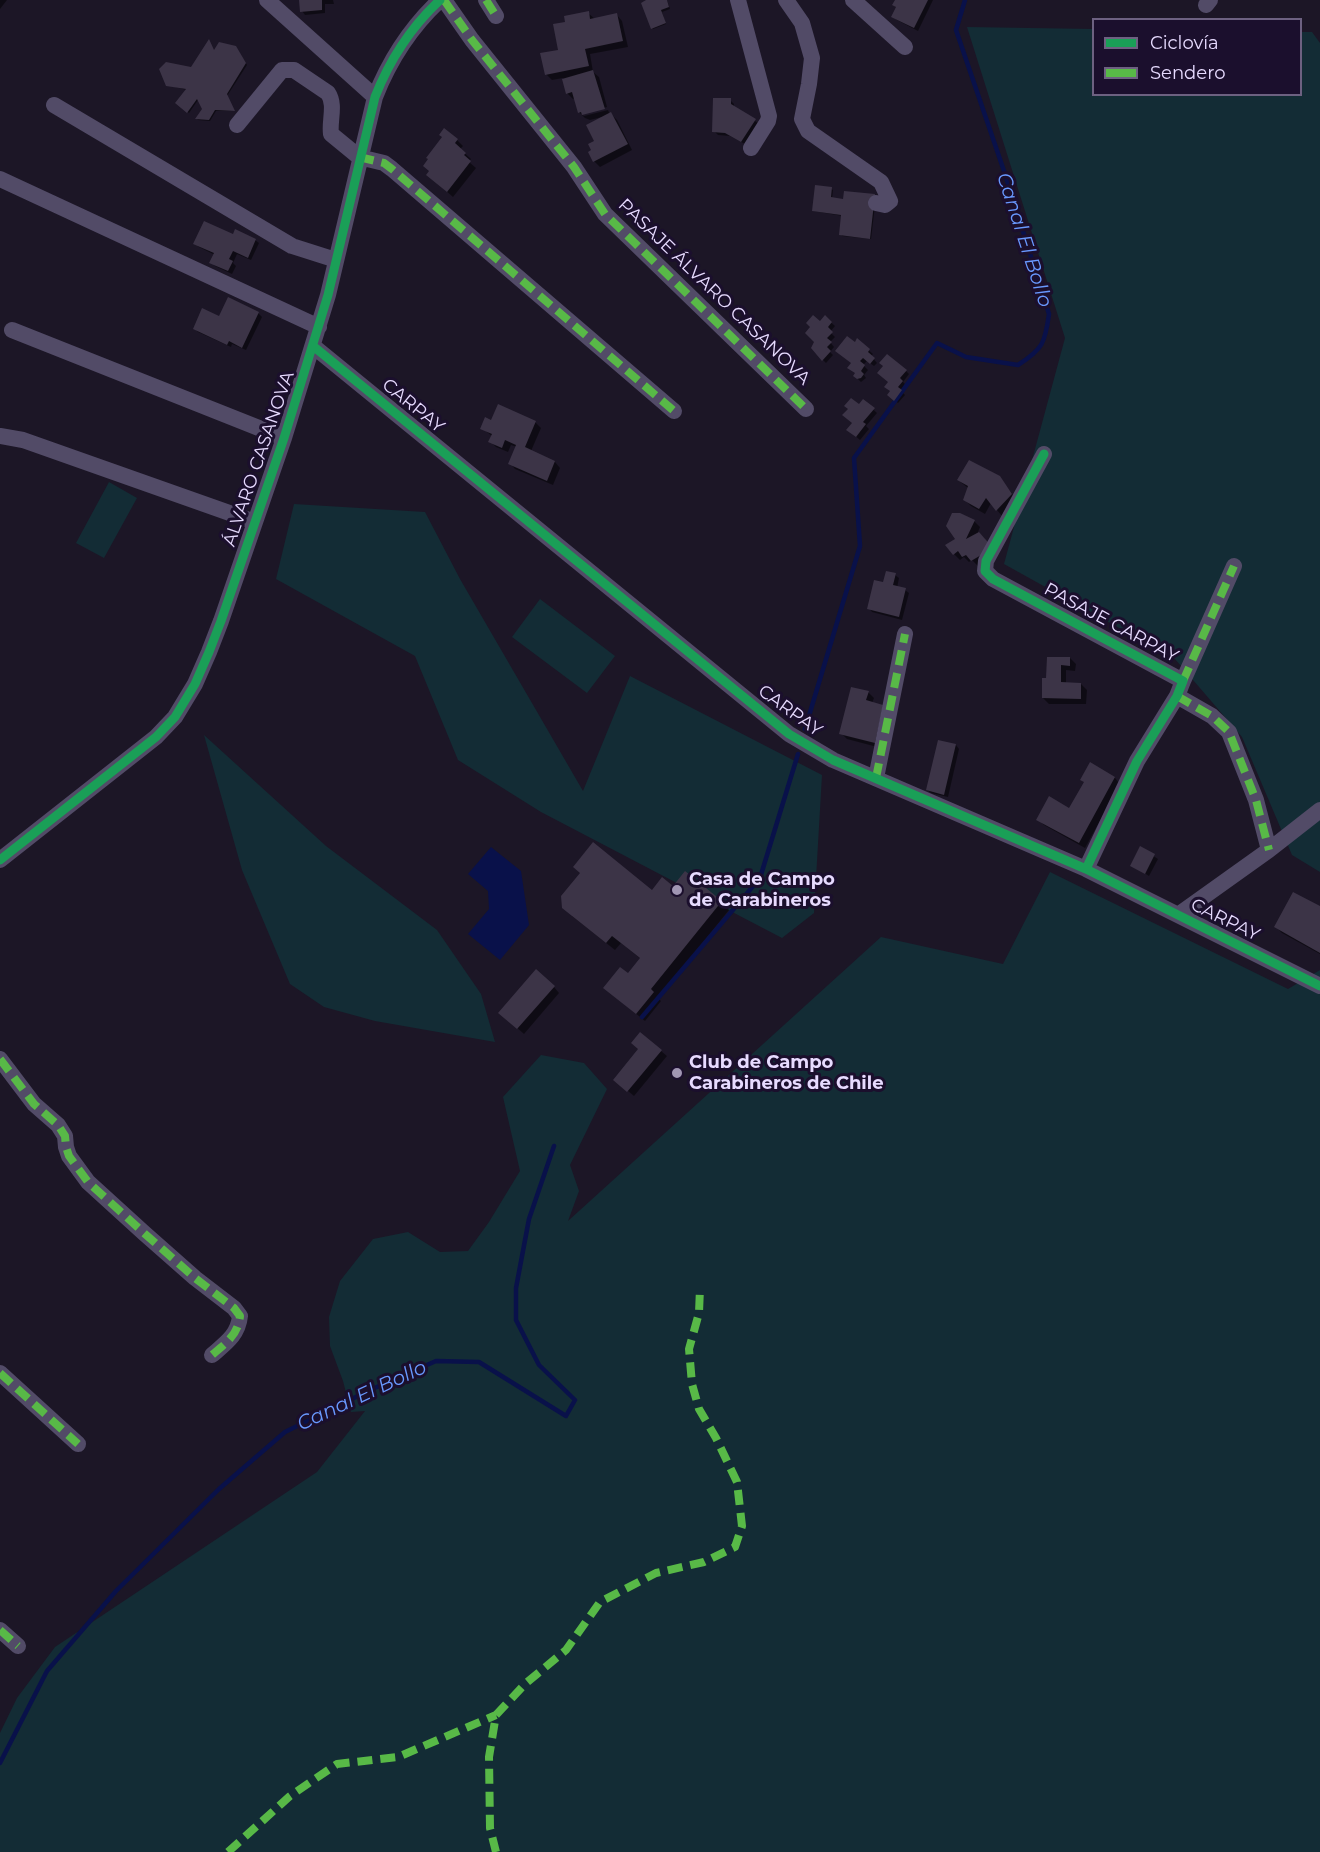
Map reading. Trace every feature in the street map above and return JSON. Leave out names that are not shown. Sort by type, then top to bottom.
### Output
[{"type":"street","points":[[267,0],[375,97]]},
{"type":"street","points":[[486,0],[496,16]]},
{"type":"street","points":[[738,0],[769,116],[751,148]]},
{"type":"street","points":[[786,0],[802,23],[812,58],[802,119],[804,125],[808,131],[881,182],[890,201],[885,205],[876,203]]},
{"type":"street","points":[[853,0],[905,48]]},
{"type":"street","name":"ÁLVARO CASANOVA","points":[[0,860],[156,737],[175,717],[195,684],[221,621],[284,438],[319,327],[375,97],[396,53],[435,2]]},
{"type":"street","name":"PASAJE ÁLVARO CASANOVA","points":[[435,2],[472,40],[574,167],[605,214],[806,409]]},
{"type":"street","points":[[237,125],[282,70],[294,70],[328,93],[331,98],[332,114],[329,126],[331,134],[359,157],[384,164],[392,169],[674,411]]},
{"type":"street","points":[[54,105],[291,246],[336,260]]},
{"type":"street","points":[[0,179],[319,327]]},
{"type":"street","points":[[12,330],[284,438]]},
{"type":"street","name":"CARPAY","points":[[313,346],[789,734],[833,760],[1086,869],[1320,986]]},
{"type":"street","points":[[0,436],[23,440],[255,522]]},
{"type":"street","name":"PASAJE CARPAY","points":[[1044,454],[986,561],[985,571],[993,579],[1180,688],[1229,732],[1256,800],[1269,850]]},
{"type":"street","name":"PASAJE CARPAY","points":[[1086,869],[1137,761],[1180,688],[1234,567]]},
{"type":"street","points":[[876,778],[905,634]]},
{"type":"street","points":[[1178,915],[1269,850],[1320,810]]},
{"type":"street","points":[[0,1059],[34,1104],[58,1125],[65,1136],[69,1156],[88,1182],[195,1278],[234,1308],[240,1316],[239,1327],[231,1338],[212,1355]]},
{"type":"street","points":[[0,1373],[78,1444]]},
{"type":"street","points":[[0,1630],[18,1646]]},
{"type":"shaded area","points":[[967,27],[1092,29],[1092,96],[1302,96],[1302,32],[1312,32],[1320,43],[1320,872],[1292,855],[1242,737],[1175,659],[1004,564],[1065,338]]},
{"type":"shaded area","points":[[109,482],[137,498],[104,558],[76,543]]},
{"type":"shaded area","points":[[294,504],[425,512],[460,579],[583,791],[630,676],[822,775],[814,913],[782,938],[541,812],[458,760],[415,656],[276,579]]},
{"type":"shaded area","points":[[540,599],[615,656],[587,693],[512,637]]},
{"type":"shaded area","points":[[204,735],[326,846],[437,930],[481,994],[495,1042],[375,1021],[324,1007],[290,984],[242,870]]},
{"type":"shaded area","points":[[491,847],[521,871],[529,925],[500,960],[468,934],[489,909],[488,891],[468,874]]},
{"type":"shaded area","points":[[1050,872],[1288,989],[1320,970],[1320,1852],[0,1852],[0,1733],[17,1698],[55,1647],[317,1472],[365,1411],[351,1412],[330,1346],[329,1317],[340,1281],[373,1239],[408,1232],[440,1252],[468,1251],[489,1222],[520,1171],[503,1097],[541,1055],[584,1063],[607,1089],[570,1165],[579,1191],[568,1221],[881,937],[1003,964]]},
{"type":"building","points":[[299,0],[322,0],[322,10],[300,12]]},
{"type":"building","points":[[646,0],[667,0],[669,7],[661,10],[666,23],[651,29],[641,3]]},
{"type":"building","points":[[895,0],[928,0],[914,28],[891,17],[896,7],[892,5]]},
{"type":"building","points":[[589,11],[590,19],[617,13],[623,41],[585,49],[589,66],[545,75],[540,53],[558,50],[553,24],[565,22],[564,16]]},
{"type":"building","points":[[209,39],[214,50],[219,42],[236,46],[246,63],[227,94],[235,111],[215,110],[209,120],[195,119],[202,109],[197,99],[187,113],[175,103],[186,89],[166,86],[159,69],[166,62],[191,67]]},
{"type":"building","points":[[593,70],[605,109],[582,115],[581,112],[578,113],[572,92],[566,94],[562,79]]},
{"type":"building","points":[[713,98],[731,98],[731,104],[756,119],[741,142],[725,133],[712,132]]},
{"type":"building","points":[[611,112],[628,144],[593,162],[588,152],[591,150],[588,144],[594,141],[586,125]]},
{"type":"building","points":[[444,128],[458,139],[455,143],[471,161],[447,192],[426,175],[429,171],[423,166],[428,159],[426,158],[442,137],[439,135]]},
{"type":"building","points":[[815,185],[832,187],[831,197],[843,199],[844,191],[875,194],[870,239],[839,235],[841,215],[812,211]]},
{"type":"building","points":[[204,221],[233,234],[235,229],[256,239],[248,258],[233,251],[229,259],[233,261],[228,271],[209,263],[214,253],[193,244]]},
{"type":"building","points":[[228,297],[259,312],[242,348],[229,341],[227,345],[193,329],[202,308],[219,316]]},
{"type":"building","points":[[813,315],[820,321],[825,315],[832,322],[828,327],[833,332],[827,338],[832,342],[827,347],[831,351],[822,361],[811,348],[814,342],[805,333],[810,327],[806,323]]},
{"type":"building","points":[[847,336],[855,342],[857,338],[870,349],[868,352],[875,358],[870,364],[863,358],[860,361],[865,365],[861,371],[864,374],[861,378],[857,379],[853,376],[855,373],[847,368],[851,363],[835,351]]},
{"type":"building","points":[[887,354],[907,370],[900,378],[903,381],[898,387],[902,390],[894,401],[887,395],[890,391],[884,387],[888,382],[877,373],[883,366],[879,363]]},
{"type":"building","points":[[851,398],[859,404],[863,399],[875,408],[863,422],[866,424],[856,437],[846,430],[852,423],[842,415],[848,409],[844,406]]},
{"type":"building","points":[[498,404],[536,421],[525,447],[555,461],[547,481],[508,464],[516,445],[505,440],[502,448],[488,442],[492,434],[480,429],[485,417],[491,420]]},
{"type":"building","points":[[969,460],[1000,476],[1012,494],[996,511],[986,498],[979,509],[963,500],[968,486],[957,480]]},
{"type":"building","points":[[952,513],[960,513],[975,520],[966,539],[979,532],[993,548],[971,561],[966,555],[962,557],[958,551],[953,555],[945,545],[955,539],[946,526]]},
{"type":"building","points":[[886,571],[896,573],[893,585],[906,588],[899,617],[867,609],[874,580],[883,582]]},
{"type":"building","points":[[1047,657],[1070,657],[1070,666],[1061,665],[1061,682],[1081,683],[1081,699],[1042,698],[1042,678],[1046,678]]},
{"type":"building","points":[[851,687],[869,691],[866,700],[883,705],[875,743],[839,734]]},
{"type":"building","points":[[938,740],[956,744],[944,795],[926,790]]},
{"type":"building","points":[[1090,762],[1115,777],[1079,843],[1036,820],[1049,796],[1069,808],[1084,782],[1080,780]]},
{"type":"building","points":[[593,842],[652,890],[662,877],[673,886],[685,871],[722,901],[651,989],[654,992],[636,1014],[603,988],[620,967],[628,973],[640,958],[612,936],[606,943],[562,908],[561,896],[580,873],[573,867]]},
{"type":"building","points":[[1140,846],[1155,854],[1145,874],[1130,866]]},
{"type":"building","points":[[1293,892],[1320,906],[1320,953],[1274,927]]},
{"type":"building","points":[[536,969],[555,986],[517,1029],[498,1013]]},
{"type":"building","points":[[640,1032],[662,1050],[627,1092],[613,1080],[638,1049],[631,1043]]},
{"type":"waterway","name":"Canal El Bollo","points":[[805,729],[860,546],[854,458],[937,343],[966,357],[1018,365],[1038,349],[1046,332],[1049,314],[956,30],[965,0]]},
{"type":"waterway","name":"Canal El Bollo","points":[[642,1017],[760,878],[798,754]]},
{"type":"waterway","name":"Canal El Bollo","points":[[0,1763],[47,1671],[116,1591],[219,1489],[285,1432],[370,1390],[436,1361],[479,1362],[566,1416],[575,1400],[539,1365],[516,1320],[516,1288],[529,1219],[554,1146]]},
{"type":"marked path","points":[[444,0],[472,40],[574,167],[605,214],[806,409]]},
{"type":"marked path","points":[[486,0],[496,16]]},
{"type":"marked path","points":[[359,157],[384,163],[392,169],[674,411]]},
{"type":"marked path","points":[[1183,681],[1234,566]]},
{"type":"marked path","points":[[876,778],[905,634]]},
{"type":"marked path","points":[[1177,696],[1212,716],[1229,732],[1256,800],[1269,850]]},
{"type":"marked path","points":[[0,1059],[34,1104],[58,1125],[65,1136],[69,1156],[88,1182],[195,1278],[234,1308],[240,1316],[234,1334],[212,1355]]},
{"type":"marked path","points":[[496,1852],[490,1828],[489,1757],[496,1715],[525,1684],[566,1650],[600,1602],[656,1573],[704,1562],[735,1547],[742,1526],[737,1482],[699,1409],[692,1384],[689,1349],[699,1313],[700,1288]]},
{"type":"marked path","points":[[0,1373],[78,1444]]},
{"type":"marked path","points":[[0,1630],[18,1646]]},
{"type":"marked path","points":[[228,1852],[290,1796],[337,1764],[398,1757],[496,1715]]},
{"type":"cycle path","points":[[0,860],[156,737],[175,717],[195,684],[221,621],[284,438],[328,295],[375,97],[402,44],[440,0]]},
{"type":"cycle path","points":[[313,346],[789,734],[833,760],[1086,869],[1320,986]]},
{"type":"cycle path","points":[[1044,454],[986,561],[985,571],[993,579],[1183,681],[1177,696],[1137,761],[1086,869]]},
{"type":"place","name":"Casa de Campo de Carabineros","points":[[677,890]]},
{"type":"place","name":"Club de Campo Carabineros de Chile","points":[[677,1073]]}]
